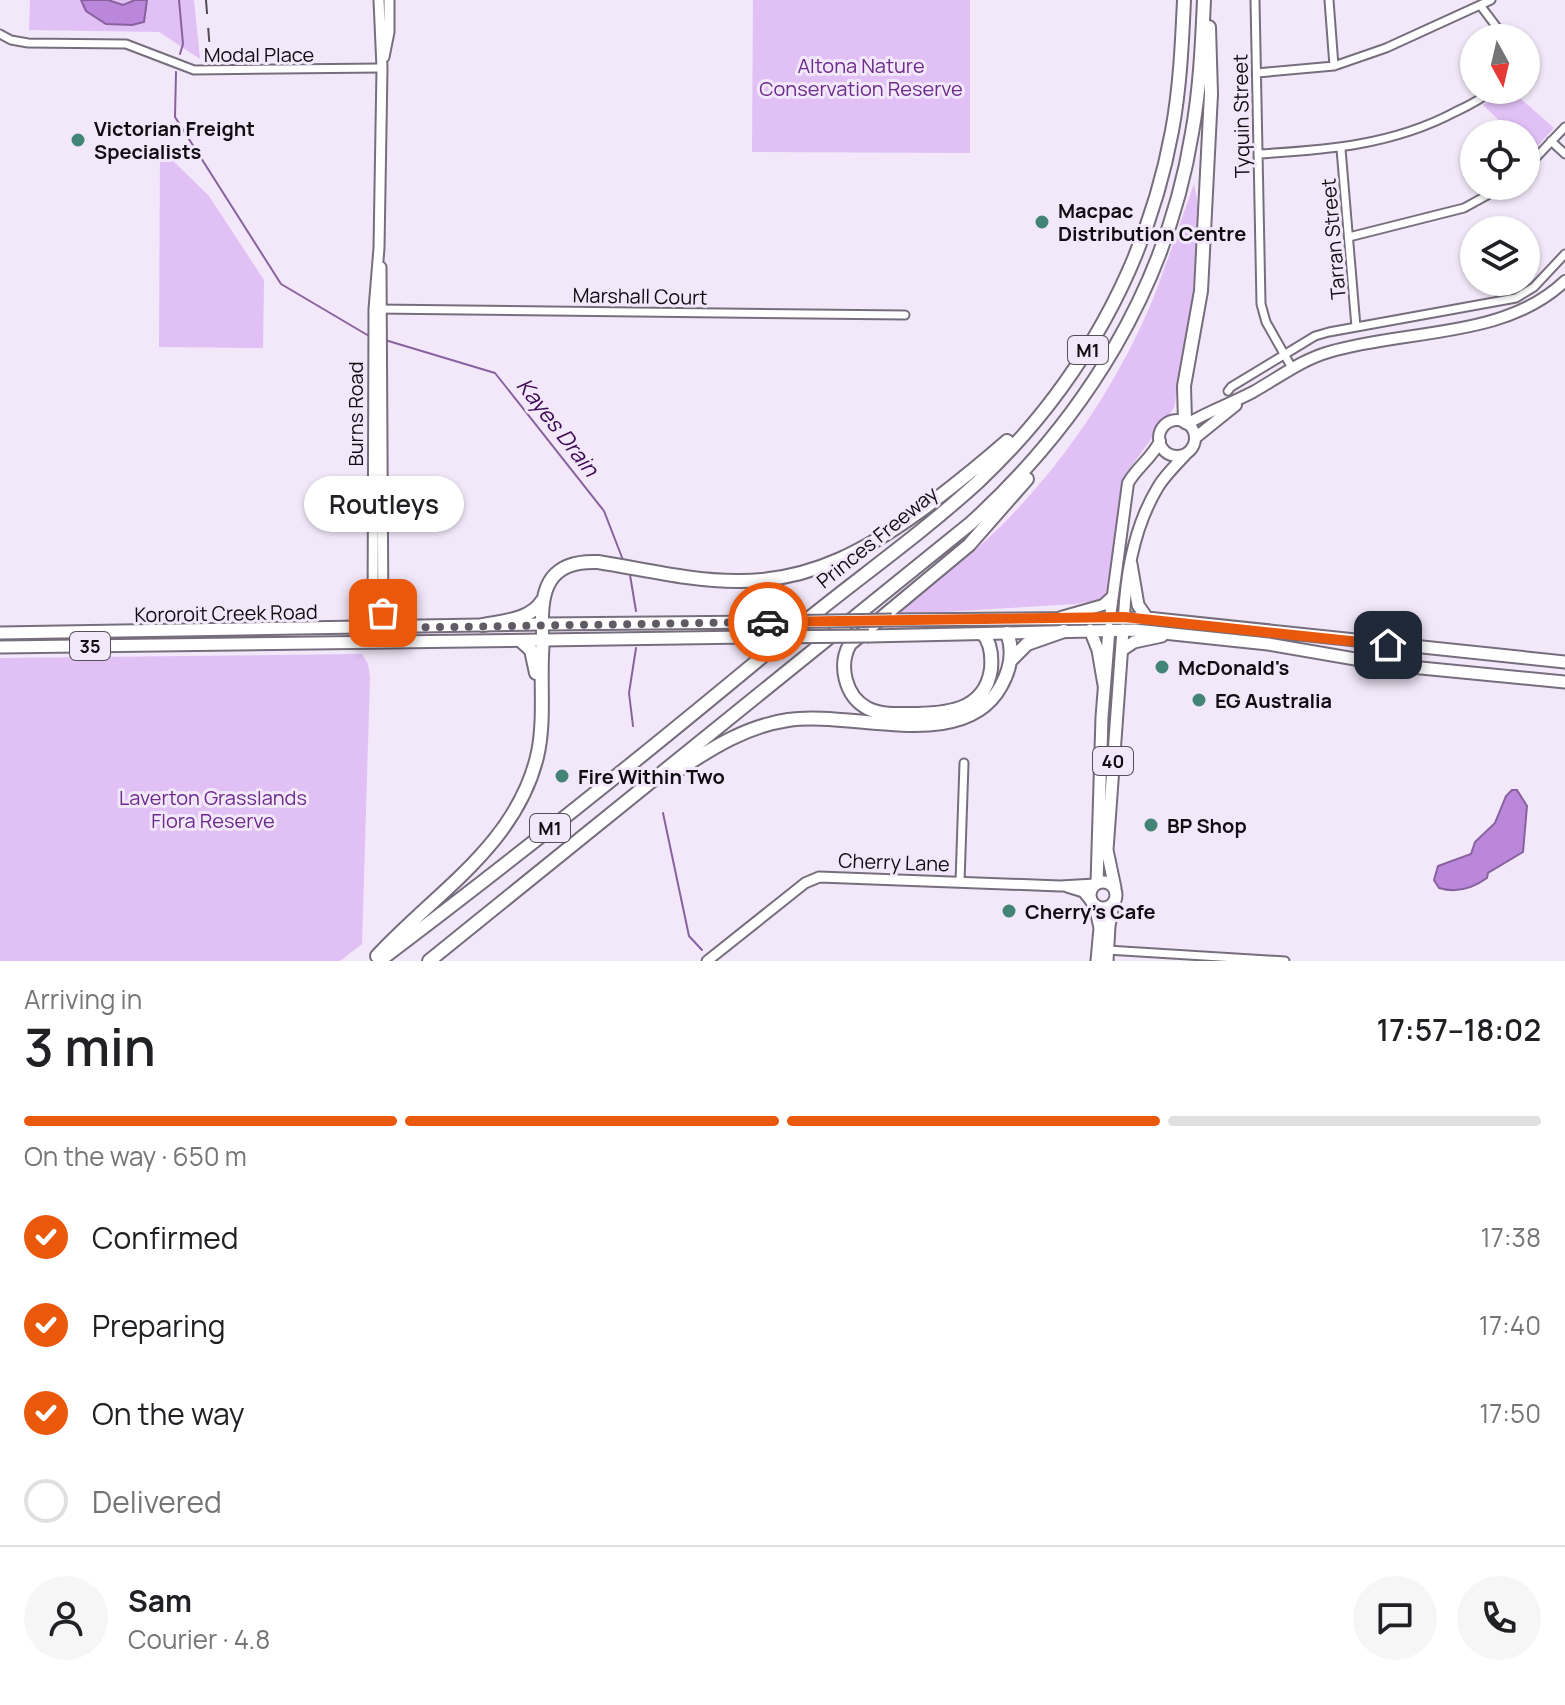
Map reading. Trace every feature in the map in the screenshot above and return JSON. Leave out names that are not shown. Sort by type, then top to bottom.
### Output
[{"type":"highway","name":"Princes Freeway","points":[[379,961],[459,901],[977,482],[1012,447],[1063,386],[1088,349],[1116,300],[1136,256],[1155,203],[1176,110],[1184,0]]},
{"type":"highway","points":[[1186,423],[1183,396],[1195,336],[1204,237],[1211,94],[1206,0]]},
{"type":"highway","name":"M1","points":[[429,961],[971,523],[1038,457],[1104,367],[1148,281],[1179,192],[1197,99],[1206,0]]},
{"type":"highway","points":[[983,634],[988,640],[991,659],[988,679],[977,697],[954,712],[876,712],[857,700],[847,683],[845,657],[850,644],[969,545],[1049,450],[1104,367]]},
{"type":"highway","points":[[542,624],[542,601],[546,586],[556,573],[579,562],[748,581],[797,575],[839,561],[881,539],[974,470],[1063,386]]},
{"type":"highway","points":[[483,625],[522,616],[536,609],[542,601]]},
{"type":"highway","points":[[1011,660],[1027,644],[1064,631]]},
{"type":"highway","points":[[464,933],[665,779],[730,738],[763,725],[804,718],[930,725],[957,722],[976,714],[992,700],[1005,681],[1011,660],[1007,633]]},
{"type":"highway","points":[[372,961],[472,866],[514,815],[537,755],[543,640]]},
{"type":"highway","points":[[521,641],[533,653],[541,695]]},
{"type":"main road","points":[[1109,623],[1128,483],[1133,473],[1151,456],[1166,425],[1173,421],[1186,423],[1330,351],[1513,315],[1538,303],[1565,281]]},
{"type":"main road","points":[[1123,630],[1131,564],[1147,507],[1159,484],[1193,447],[1195,438],[1253,392]]},
{"type":"main road","points":[[1186,423],[1195,438]]},
{"type":"main road","points":[[1160,441],[1170,455],[1187,453]]},
{"type":"main road","points":[[1131,564],[1138,605],[1147,618]]},
{"type":"main road","points":[[1060,617],[1103,605],[1112,597]]},
{"type":"main road","name":"Kororoit Creek Road","points":[[0,633],[1060,617],[1109,623],[1123,630],[1268,644],[1390,665],[1565,682]]},
{"type":"main road","name":"Kororoit Creek Road","points":[[0,647],[983,634],[1090,630],[1124,617],[1565,662]]},
{"type":"main road","points":[[969,620],[997,626],[1007,633]]},
{"type":"main road","name":"40","points":[[1097,961],[1100,928],[1090,891],[1096,884],[1109,623]]},
{"type":"main road","points":[[542,624],[543,640]]},
{"type":"main road","points":[[378,628],[378,642]]},
{"type":"main road","points":[[1090,630],[1098,650],[1104,685]]},
{"type":"main road","name":"40","points":[[1107,956],[1116,896],[1107,849],[1123,630]]},
{"type":"main road","points":[[162,631],[162,645]]},
{"type":"main road","points":[[18,633],[18,647]]},
{"type":"main road","points":[[1122,650],[1134,642],[1174,633]]},
{"type":"main road","points":[[1096,884],[1109,883],[1115,888]]},
{"type":"main road","points":[[1094,904],[1106,908],[1113,904]]},
{"type":"street","name":"Burns Road","points":[[378,628],[384,509],[377,451],[382,68],[379,0]]},
{"type":"street","name":"Burns Road","points":[[382,68],[389,32],[389,0]]},
{"type":"street","name":"Tyquin Street","points":[[1255,0],[1262,313],[1292,368]]},
{"type":"street","points":[[1329,0],[1334,66]]},
{"type":"street","points":[[1257,73],[1334,66],[1386,48],[1491,0]]},
{"type":"street","points":[[1480,5],[1494,24]]},
{"type":"street","name":"Modal Place","points":[[0,34],[28,43],[126,44],[194,70],[382,68]]},
{"type":"street","points":[[1258,154],[1341,149],[1372,143],[1434,124],[1468,104]]},
{"type":"street","points":[[1540,153],[1565,127]]},
{"type":"street","points":[[1551,141],[1565,154]]},
{"type":"street","name":"Tarran Street","points":[[1341,149],[1356,327]]},
{"type":"street","points":[[1349,237],[1464,208],[1479,200]]},
{"type":"street","points":[[1228,391],[1315,336],[1516,298],[1534,287],[1565,254]]},
{"type":"street","name":"Marshall Court","points":[[378,309],[905,315]]},
{"type":"street","points":[[960,882],[964,763]]},
{"type":"street","name":"Cherry Lane","points":[[707,961],[812,879],[1060,886],[1096,884]]},
{"type":"street","name":"Cherry Lane","points":[[1060,886],[1083,892],[1094,904]]},
{"type":"street","points":[[1107,956],[1285,961]]},
{"type":"green space","points":[[30,0],[194,0],[200,59],[159,32],[29,30]]},
{"type":"green space","name":"Altona Nature Conservation Reserve","points":[[753,0],[970,0],[970,153],[752,152]]},
{"type":"green space","points":[[1527,104],[1554,128],[1540,143],[1540,120],[1499,120],[1483,105]]},
{"type":"green space","points":[[160,148],[209,196],[264,280],[263,348],[159,347]]},
{"type":"green space","points":[[1194,184],[1199,209],[1194,296],[1174,408],[1127,472],[1106,594],[1098,600],[1076,604],[892,615],[962,561],[1001,526],[1047,475],[1088,420],[1139,330]]},
{"type":"green space","name":"Laverton Grasslands Flora Reserve","points":[[362,654],[370,677],[362,944],[340,961],[0,961],[0,658]]},
{"type":"shaded area","points":[[81,0],[108,0],[123,5],[135,0],[147,0],[144,22],[106,24],[86,11]]},
{"type":"shaded area","points":[[1517,790],[1527,806],[1523,852],[1488,873],[1487,878],[1476,885],[1458,890],[1439,888],[1434,880],[1438,866],[1471,854],[1475,842],[1495,823],[1506,796]]},
{"type":"waterway","name":"Kayes Drain","points":[[179,0],[183,44],[180,54]]},
{"type":"waterway","name":"Kayes Drain","points":[[176,72],[175,117],[281,284],[369,336]]},
{"type":"waterway","name":"Kayes Drain","points":[[385,340],[495,373],[604,511],[623,560]]},
{"type":"waterway","name":"Kayes Drain","points":[[630,575],[636,611]]},
{"type":"waterway","name":"Kayes Drain","points":[[633,726],[629,693],[636,648]]},
{"type":"waterway","name":"Kayes Drain","points":[[663,813],[689,936],[702,950]]},
{"type":"railway","points":[[206,0],[210,51]]},
{"type":"way so far","points":[[383,613],[383,628],[768,622]]},
{"type":"place","name":"Victorian Freight Specialists","points":[[78,140]]},
{"type":"place","name":"Macpac Distribution Centre","points":[[1042,222]]},
{"type":"place","name":"Routleys","points":[[383,613]]},
{"type":"place","name":"McDonald's","points":[[1162,667]]},
{"type":"place","name":"EG Australia","points":[[1199,700]]},
{"type":"place","name":"Fire Within Two","points":[[562,776]]},
{"type":"place","name":"BP Shop","points":[[1151,825]]},
{"type":"place","name":"Cherry's Cafe","points":[[1009,911]]},
{"type":"route","points":[[768,622],[1124,617],[1388,645]]}]
